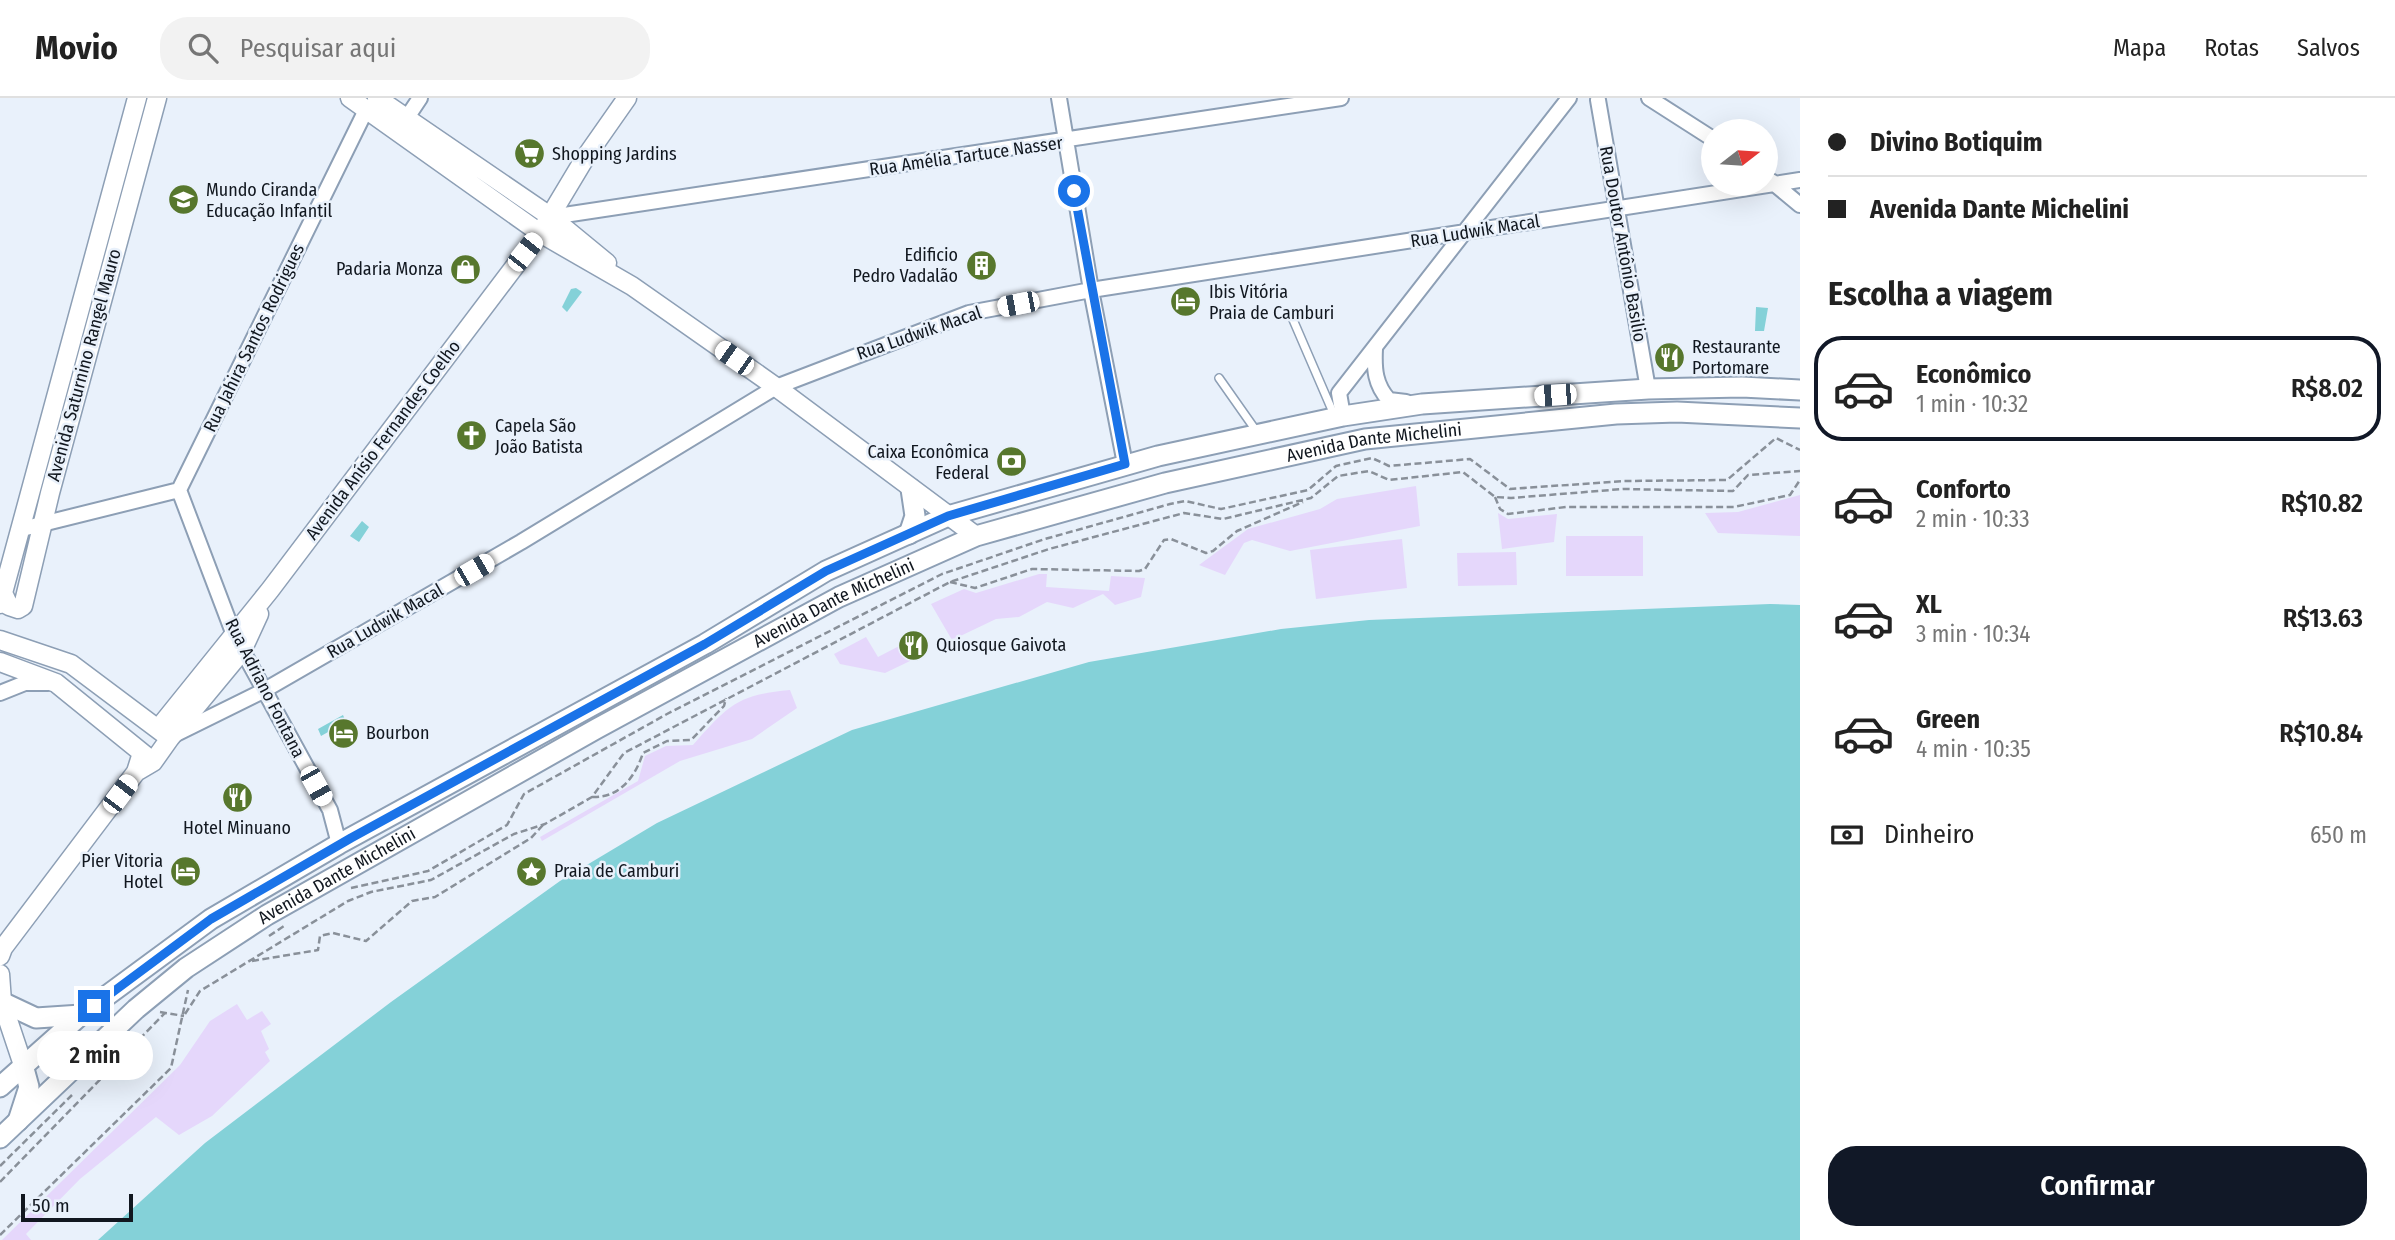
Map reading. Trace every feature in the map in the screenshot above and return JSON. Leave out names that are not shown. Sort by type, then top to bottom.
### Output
[{"type":"main road","name":"Avenida Dante Michelini","points":[[0,1087],[82,1014],[211,919],[339,845],[705,644],[826,571],[948,516],[1125,464],[1339,417],[1422,404],[1648,389],[1742,387],[1800,390]]},
{"type":"main road","name":"Avenida Dante Michelini","points":[[0,1138],[136,1009],[187,968],[267,915],[596,729],[839,597],[976,536],[1204,473],[1365,439],[1615,414],[1677,412],[1800,418]]},
{"type":"main road","points":[[909,534],[915,516],[911,489]]},
{"type":"main road","points":[[117,988],[136,1009]]},
{"type":"main road","points":[[1,990],[36,1018],[82,1014]]},
{"type":"main road","points":[[18,1122],[29,1087],[23,1065]]},
{"type":"street","name":"Avenida Saturnino Rangel Mauro","points":[[137,98],[103,260],[43,524],[23,606],[18,609],[9,606],[2,599],[103,260],[157,98]]},
{"type":"street","points":[[349,98],[373,102],[406,119],[545,213],[632,286]]},
{"type":"street","points":[[406,119],[420,98]]},
{"type":"street","name":"Avenida Anísio Fernandes Coelho","points":[[0,956],[3,947],[148,758],[164,733],[238,643],[270,590],[495,291],[534,229],[627,98]]},
{"type":"street","points":[[1059,98],[1091,290],[1125,464]]},
{"type":"street","name":"Rua Amélia Tartuce Nasser","points":[[545,213],[591,211],[1066,142],[1341,98]]},
{"type":"street","points":[[1339,417],[1339,393],[1569,98]]},
{"type":"street","points":[[1582,98],[1602,99]]},
{"type":"street","points":[[1649,98],[1701,131]]},
{"type":"street","name":"Rua Doutor Antônio Basilio","points":[[1602,99],[1648,389]]},
{"type":"street","points":[[373,102],[534,229],[632,286],[776,387],[976,536]]},
{"type":"street","name":"Rua Jahira Santos Rodrigues","points":[[178,490],[373,102]]},
{"type":"street","name":"Rua Ludwik Macal","points":[[1778,181],[1800,180]]},
{"type":"street","points":[[1778,187],[1800,205]]},
{"type":"street","name":"Rua Ludwik Macal","points":[[164,733],[263,691],[521,542],[776,387],[969,313],[1091,290],[1619,209],[1701,194]]},
{"type":"street","points":[[584,243],[580,233],[581,221],[591,211]]},
{"type":"street","points":[[1375,349],[1376,376],[1388,400],[1422,404]]},
{"type":"street","points":[[22,529],[178,490]]},
{"type":"street","name":"Rua Adriano Fontana","points":[[178,490],[238,643],[330,810],[339,845]]},
{"type":"street","points":[[0,640],[71,664],[164,733]]},
{"type":"street","points":[[0,662],[56,683],[148,758]]},
{"type":"street","points":[[0,693],[25,683],[56,683]]},
{"type":"street","points":[[1,990],[23,1065]]},
{"type":"lane","points":[[1291,314],[1339,417]]},
{"type":"lane","points":[[1219,379],[1258,434]]},
{"type":"path","points":[[342,891],[428,871],[507,825],[524,794],[667,714],[942,574],[1045,539],[1185,501],[1221,509],[1308,490],[1336,466],[1372,458],[1389,466],[1470,459],[1510,489],[1624,481],[1727,480],[1776,438],[1800,450]]},
{"type":"path","points":[[950,582],[975,588],[1032,569],[1139,571],[1145,569],[1164,540],[1171,538],[1206,553],[1213,551],[1237,531],[1311,498],[1338,476],[1369,471],[1390,480],[1464,471],[1495,498],[1500,509],[1508,514],[1566,507],[1734,507],[1790,495],[1800,481]]},
{"type":"path","points":[[1495,498],[1623,489],[1733,491],[1748,475],[1800,471]]},
{"type":"path","points":[[184,1016],[200,991],[348,901],[371,891],[431,880],[514,834],[545,824],[592,797],[624,753],[950,582],[1049,549],[1184,513],[1223,519],[1311,498]]},
{"type":"path","points":[[592,797],[605,797],[635,778],[643,753],[667,741],[691,740],[724,706],[726,698]]},
{"type":"path","points":[[248,961],[318,950],[320,936],[333,933],[366,941],[412,901],[435,897],[530,838],[545,824]]},
{"type":"path","points":[[264,939],[287,925]]},
{"type":"path","points":[[0,1235],[171,1068],[184,1016],[186,993],[191,986]]},
{"type":"path","points":[[0,1182],[165,1013],[184,1016]]},
{"type":"shaded area","points":[[1416,486],[1420,526],[1290,551],[1252,540],[1244,543],[1225,575],[1199,565],[1248,529],[1320,509],[1337,499]]},
{"type":"shaded area","points":[[1800,495],[1800,536],[1718,533],[1705,513],[1738,512]]},
{"type":"shaded area","points":[[1498,513],[1508,519],[1557,514],[1554,542],[1502,549]]},
{"type":"shaded area","points":[[1566,536],[1643,536],[1643,576],[1566,576]]},
{"type":"shaded area","points":[[1402,539],[1407,588],[1316,599],[1310,550]]},
{"type":"shaded area","points":[[1516,552],[1517,585],[1458,586],[1457,553]]},
{"type":"shaded area","points":[[1047,574],[1046,587],[1109,591],[1111,576],[1145,578],[1141,597],[1115,605],[1103,594],[1073,608],[1047,602],[1019,617],[996,619],[952,640],[931,604],[964,589],[976,593]]},
{"type":"shaded area","points":[[866,637],[878,657],[903,644],[910,661],[885,673],[840,664],[834,654]]},
{"type":"shaded area","points":[[790,690],[797,708],[752,739],[680,761],[542,841],[540,837],[638,781],[645,756],[666,746],[693,745],[725,712],[745,699]]},
{"type":"shaded area","points":[[237,1004],[247,1020],[262,1011],[271,1024],[261,1031],[269,1049],[265,1052],[270,1061],[212,1116],[179,1135],[156,1117],[80,1179],[26,1234],[31,1240],[2,1240],[180,1065],[210,1021]]},
{"type":"water","points":[[576,288],[582,292],[567,312],[562,307],[571,289]]},
{"type":"water","points":[[1756,307],[1768,308],[1764,331],[1755,331]]},
{"type":"water","points":[[362,521],[369,527],[359,542],[350,536]]},
{"type":"water","points":[[1800,605],[1800,1240],[98,1240],[205,1143],[391,1002],[560,881],[657,823],[852,730],[1089,662],[1281,629],[1369,620]]},
{"type":"water","points":[[343,715],[346,722],[321,736],[318,729]]},
{"type":"place","name":"Shopping Jardins","points":[[529,154]]},
{"type":"place","name":"Mundo Ciranda Educação Infantil","points":[[183,200]]},
{"type":"place","name":"Edificio Pedro Vadalão","points":[[981,265]]},
{"type":"place","name":"Padaria Monza","points":[[466,269]]},
{"type":"place","name":"Ibis Vitória Praia de Camburi","points":[[1186,302]]},
{"type":"place","name":"Restaurante Portomare","points":[[1669,357]]},
{"type":"place","name":"Capela São João Batista","points":[[472,436]]},
{"type":"place","name":"Caixa Econômica Federal","points":[[1012,462]]},
{"type":"place","name":"Quiosque Gaivota","points":[[913,645]]},
{"type":"place","name":"Bourbon","points":[[343,733]]},
{"type":"place","name":"Hotel Minuano","points":[[237,797]]},
{"type":"place","name":"Pier Vitoria Hotel","points":[[186,871]]},
{"type":"place","name":"Praia de Camburi","points":[[531,871]]},
{"type":"route","points":[[94,1006],[211,919],[351,838],[705,644],[826,571],[948,516],[1125,464],[1074,191]]}]
